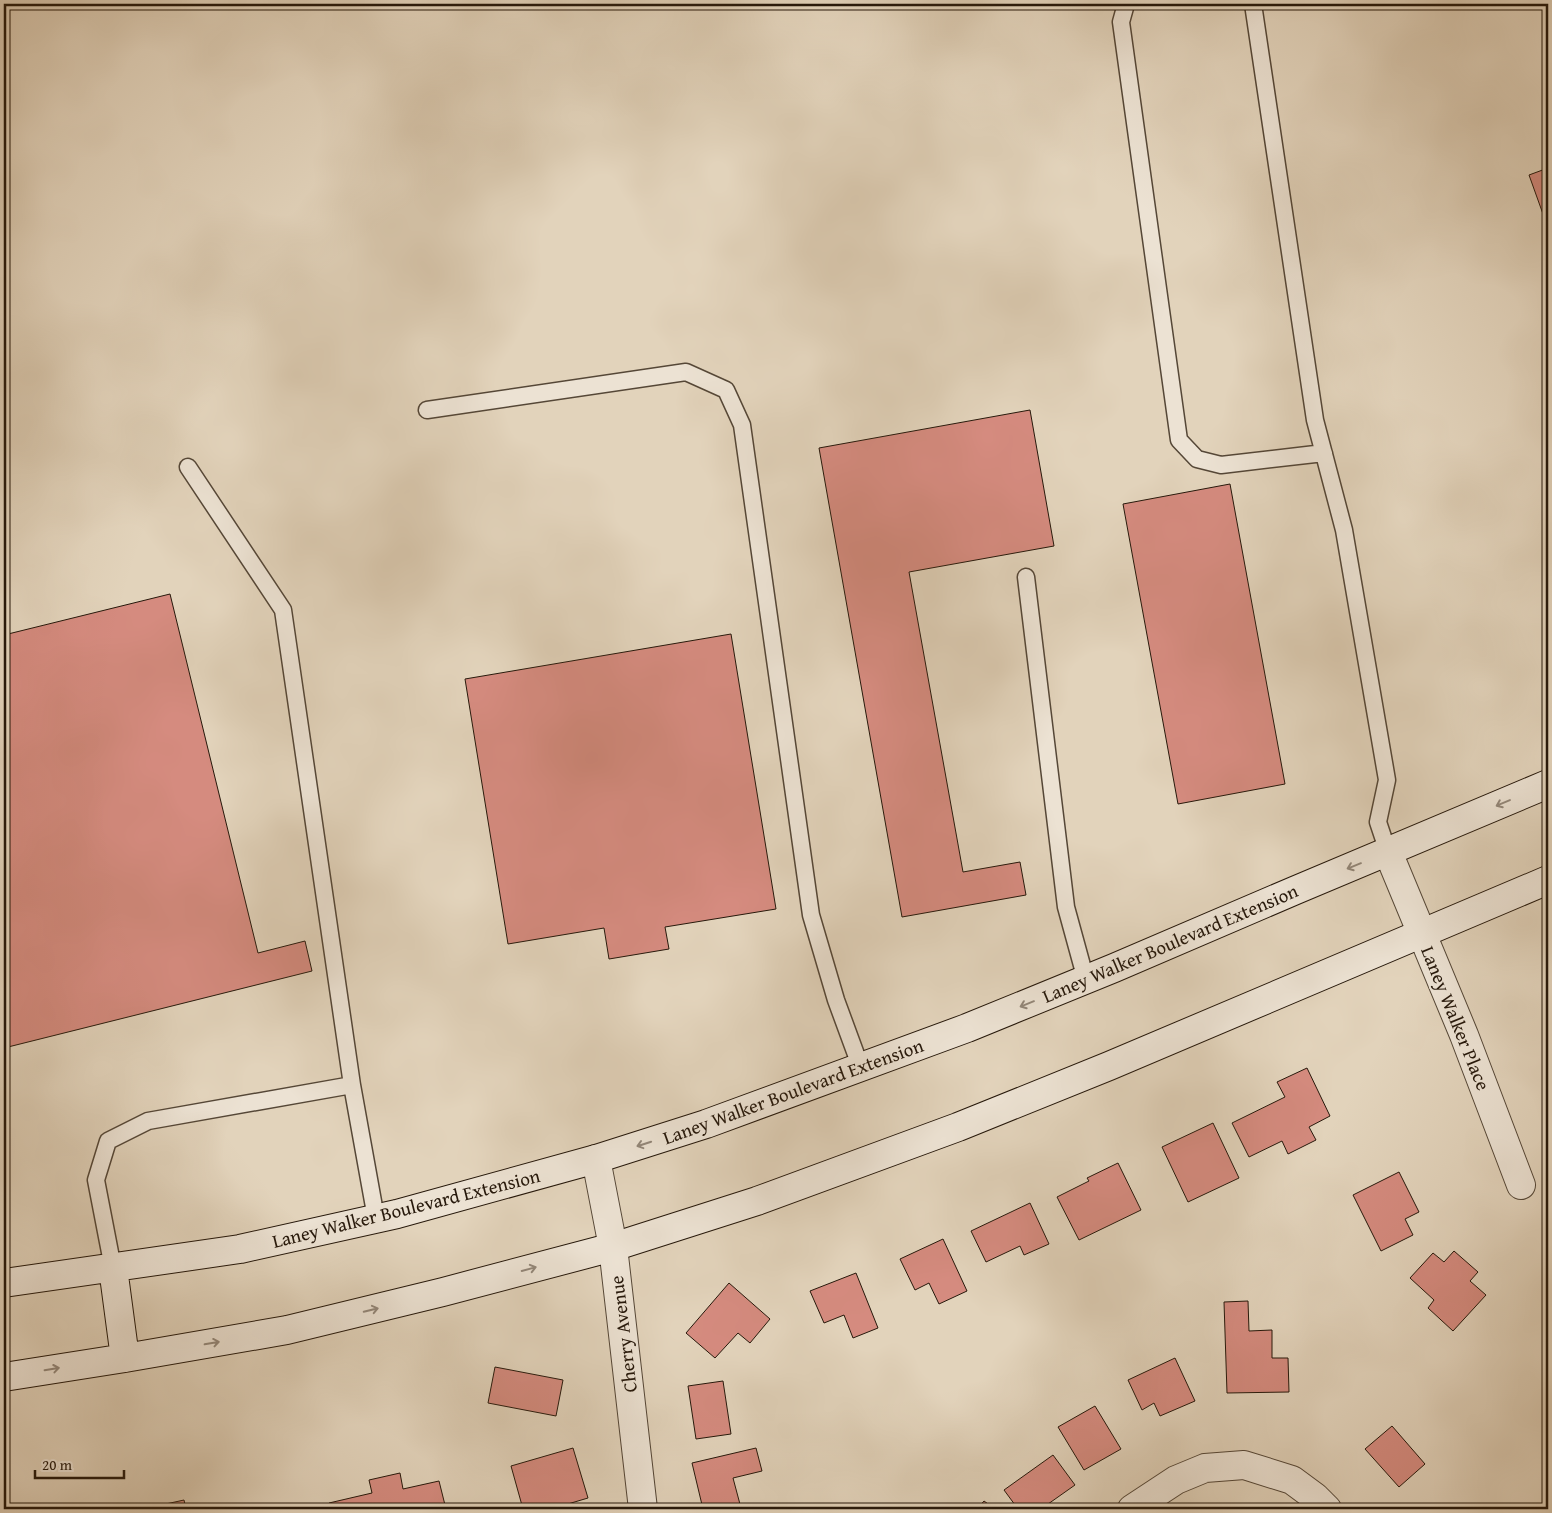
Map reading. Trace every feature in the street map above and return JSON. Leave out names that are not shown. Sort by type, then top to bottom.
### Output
[{"type":"main road","name":"Laney Walker Boulevard Extension","points":[[4,1283],[240,1249],[469,1195],[596,1159],[706,1124],[967,1028],[1086,980],[1548,784]]},
{"type":"main road","name":"Laney Walker Place","points":[[1388,852],[1464,1035],[1521,1185]]},
{"type":"main road","points":[[4,1376],[125,1358],[287,1330],[443,1292],[613,1247],[757,1201],[958,1126],[1109,1066],[1548,880]]},
{"type":"main road","name":"Cherry Avenue","points":[[596,1159],[613,1247],[643,1509]]},
{"type":"main road","points":[[113,1268],[125,1358]]},
{"type":"main road","points":[[1132,1509],[1176,1480],[1205,1468],[1244,1465],[1292,1480],[1315,1497],[1327,1509]]},
{"type":"lane","points":[[1126,4],[1121,22],[1179,440],[1197,459],[1221,465],[1324,453]]},
{"type":"lane","points":[[1253,4],[1315,420],[1344,530],[1387,780],[1378,822],[1388,852]]},
{"type":"lane","points":[[427,410],[686,372],[726,390],[742,425],[812,915],[836,1000],[861,1068]]},
{"type":"lane","points":[[188,467],[283,610],[352,1085],[376,1218]]},
{"type":"lane","points":[[1026,577],[1066,907],[1086,980]]},
{"type":"lane","points":[[113,1268],[96,1180],[108,1141],[148,1121],[352,1085]]},
{"type":"building","points":[[1548,168],[1548,228],[1529,175]]},
{"type":"building","points":[[1030,410],[1054,546],[909,572],[963,872],[1020,862],[1026,895],[902,917],[819,448]]},
{"type":"building","points":[[1230,484],[1285,784],[1178,804],[1123,504]]},
{"type":"building","points":[[170,594],[258,953],[305,941],[312,971],[4,1048],[4,635]]},
{"type":"building","points":[[731,634],[776,909],[665,927],[669,949],[609,959],[604,928],[508,944],[465,679]]},
{"type":"building","points":[[1307,1068],[1330,1116],[1309,1127],[1316,1140],[1288,1154],[1282,1141],[1249,1157],[1232,1123],[1285,1097],[1277,1082]]},
{"type":"building","points":[[1213,1123],[1239,1178],[1188,1202],[1162,1147]]},
{"type":"building","points":[[1118,1163],[1141,1210],[1079,1240],[1057,1197],[1089,1181],[1087,1178]]},
{"type":"building","points":[[1399,1172],[1419,1212],[1405,1219],[1413,1235],[1381,1251],[1353,1195]]},
{"type":"building","points":[[1030,1203],[1049,1244],[1024,1255],[1020,1246],[986,1262],[971,1231]]},
{"type":"building","points":[[943,1239],[967,1291],[939,1304],[929,1283],[915,1290],[900,1259]]},
{"type":"building","points":[[1454,1251],[1478,1272],[1470,1281],[1486,1295],[1453,1331],[1428,1308],[1434,1300],[1410,1278],[1433,1253],[1444,1262]]},
{"type":"building","points":[[856,1273],[878,1328],[853,1338],[844,1315],[824,1323],[810,1291]]},
{"type":"building","points":[[729,1283],[770,1319],[750,1343],[738,1333],[715,1358],[686,1333]]},
{"type":"building","points":[[1248,1301],[1249,1331],[1272,1330],[1272,1358],[1288,1358],[1289,1392],[1227,1393],[1224,1302]]},
{"type":"building","points":[[1175,1358],[1195,1401],[1160,1416],[1154,1403],[1142,1410],[1128,1380]]},
{"type":"building","points":[[495,1367],[563,1380],[556,1416],[488,1403]]},
{"type":"building","points":[[723,1381],[731,1434],[696,1439],[688,1386]]},
{"type":"building","points":[[1095,1406],[1121,1449],[1084,1470],[1058,1427]]},
{"type":"building","points":[[1392,1426],[1425,1464],[1399,1487],[1365,1449]]},
{"type":"building","points":[[573,1448],[588,1498],[551,1509],[523,1509],[511,1466]]},
{"type":"building","points":[[756,1448],[762,1471],[733,1478],[741,1508],[703,1509],[692,1463]]},
{"type":"building","points":[[1053,1455],[1075,1485],[1041,1509],[1018,1509],[1004,1490]]},
{"type":"building","points":[[400,1473],[403,1489],[439,1481],[446,1509],[330,1509],[329,1503],[372,1493],[369,1480]]},
{"type":"building","points":[[184,1500],[186,1509],[152,1509],[152,1507]]},
{"type":"building","points":[[984,1501],[995,1509],[977,1509]]}]
